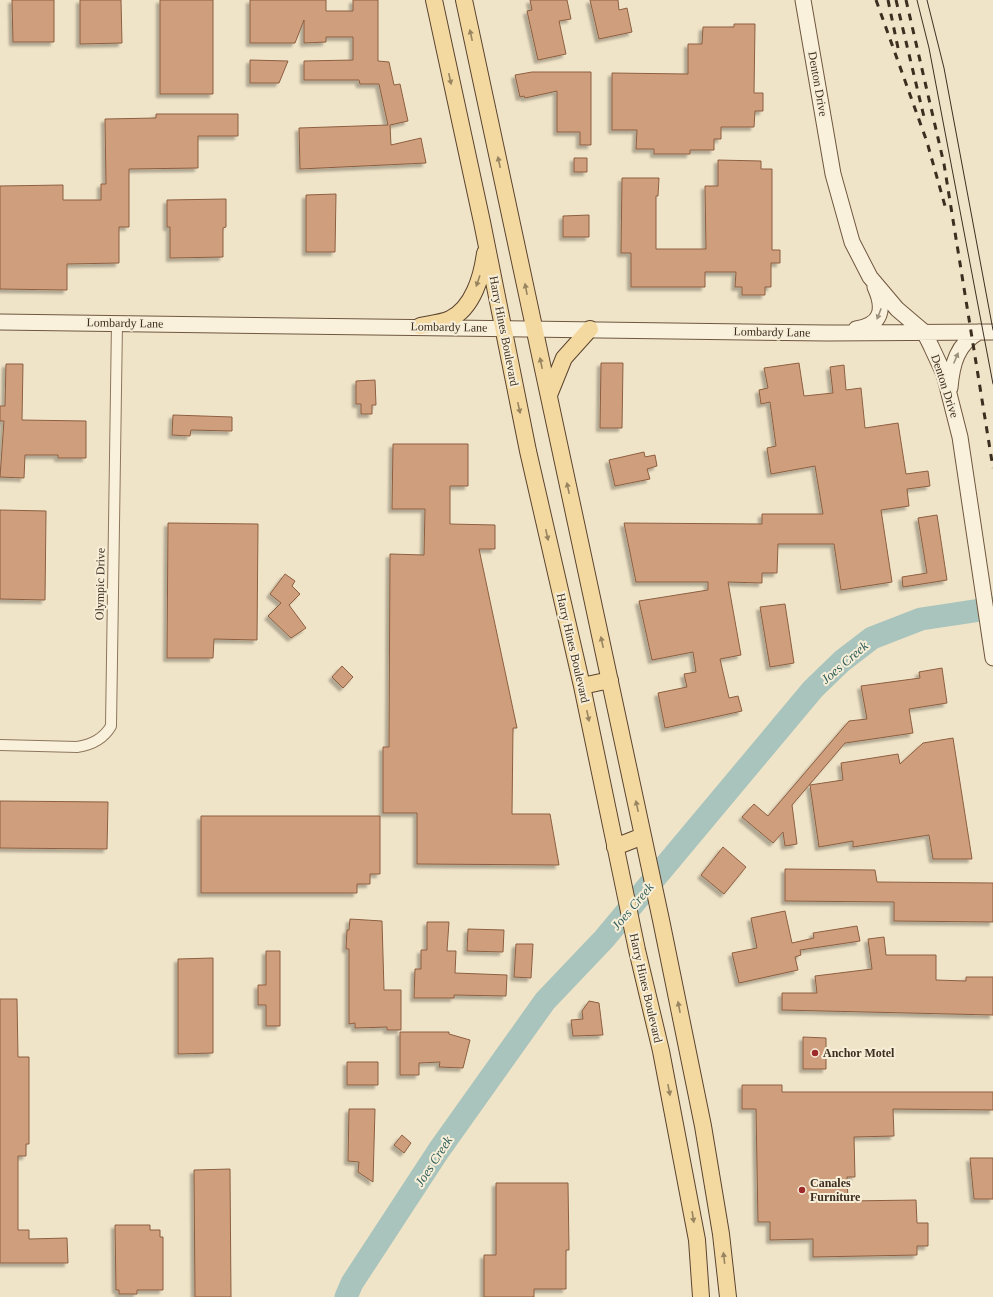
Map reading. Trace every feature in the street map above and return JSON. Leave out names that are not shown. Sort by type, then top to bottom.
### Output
[{"type":"main road","name":"Harry Hines Boulevard","points":[[434,0],[486,243],[528,451],[582,686],[637,950],[661,1051],[694,1225],[698,1294]]},
{"type":"main road","points":[[464,0],[687,1046],[704,1132],[729,1293]]},
{"type":"main road","name":"Denton Drive","points":[[803,0],[833,174],[852,242],[870,277],[897,309],[924,332],[944,374],[960,437],[993,658]]},
{"type":"main road","points":[[420,326],[450,319],[469,302],[479,278],[486,243]]},
{"type":"main road","points":[[827,333],[859,329],[874,324],[882,308],[880,297],[870,277]]},
{"type":"main road","name":"Lombardy Lane","points":[[0,322],[590,328],[827,333],[986,332]]},
{"type":"main road","points":[[549,397],[564,358],[590,328]]},
{"type":"main road","points":[[949,393],[955,357],[970,337],[986,332]]},
{"type":"main road","points":[[582,686],[610,680]]},
{"type":"main road","points":[[615,847],[644,840]]},
{"type":"main road","points":[[661,1051],[687,1046]]},
{"type":"street","name":"Olympic Drive","points":[[0,745],[77,747],[88,745],[101,738],[111,726],[117,323]]},
{"type":"building","points":[[12,0],[54,0],[54,42],[13,42]]},
{"type":"building","points":[[80,0],[121,0],[122,43],[80,44]]},
{"type":"building","points":[[160,0],[213,0],[213,94],[160,94]]},
{"type":"building","points":[[250,0],[326,0],[326,11],[353,11],[353,0],[378,0],[378,61],[389,62],[394,85],[400,84],[408,121],[390,125],[391,145],[421,138],[426,163],[300,169],[299,128],[388,125],[379,84],[360,84],[359,80],[304,80],[304,61],[353,60],[353,37],[326,37],[326,42],[304,43],[304,20],[295,43],[250,43]]},
{"type":"building","points":[[530,0],[567,0],[571,19],[559,21],[566,54],[538,60],[527,11],[532,10]]},
{"type":"building","points":[[590,0],[618,0],[619,10],[627,8],[632,32],[599,39]]},
{"type":"building","points":[[734,24],[755,24],[754,93],[763,93],[763,111],[755,111],[754,127],[721,127],[721,139],[714,139],[714,150],[690,150],[690,154],[654,154],[654,149],[636,149],[637,130],[612,130],[612,73],[688,74],[688,44],[702,44],[703,27],[734,27]]},
{"type":"building","points":[[250,60],[288,61],[279,83],[250,83]]},
{"type":"building","points":[[532,72],[591,72],[591,145],[580,145],[580,132],[557,132],[557,91],[525,98],[524,96],[520,97],[515,75]]},
{"type":"building","points":[[156,114],[238,114],[238,136],[198,136],[198,168],[129,169],[129,227],[119,227],[119,263],[67,264],[67,290],[0,289],[0,186],[63,185],[63,200],[101,200],[101,184],[106,184],[105,119],[156,118]]},
{"type":"building","points":[[574,158],[587,158],[587,172],[574,172]]},
{"type":"building","points":[[718,160],[761,161],[761,169],[772,169],[772,250],[780,250],[780,263],[771,263],[771,287],[765,287],[765,295],[742,295],[742,287],[735,287],[736,272],[705,272],[705,287],[631,287],[631,253],[621,253],[622,178],[659,178],[658,196],[656,196],[656,249],[706,249],[705,186],[718,186]]},
{"type":"building","points":[[336,194],[335,252],[306,252],[306,195]]},
{"type":"building","points":[[226,199],[226,227],[223,228],[223,257],[170,258],[170,227],[167,227],[167,200]]},
{"type":"building","points":[[589,215],[589,237],[563,237],[563,216]]},
{"type":"building","points":[[601,363],[623,363],[622,428],[600,428]]},
{"type":"building","points":[[799,363],[804,396],[833,393],[830,367],[844,365],[846,390],[861,388],[865,428],[898,423],[906,474],[928,471],[930,486],[907,489],[909,506],[881,510],[892,582],[841,590],[834,544],[778,544],[777,573],[762,573],[762,583],[728,582],[741,655],[720,659],[729,698],[738,696],[742,711],[665,728],[658,693],[687,687],[684,674],[696,672],[693,652],[652,660],[639,601],[708,590],[708,582],[636,582],[624,523],[762,524],[762,514],[823,514],[815,466],[771,474],[767,448],[776,446],[770,402],[761,404],[759,390],[768,388],[764,368]]},
{"type":"building","points":[[6,364],[23,364],[22,420],[86,421],[86,458],[58,458],[58,455],[25,455],[24,478],[0,477],[4,421],[0,421],[0,406],[5,406]]},
{"type":"building","points":[[375,380],[376,405],[372,405],[372,414],[361,414],[361,404],[356,404],[356,381]]},
{"type":"building","points":[[173,415],[232,417],[232,431],[191,430],[190,436],[172,435]]},
{"type":"building","points":[[393,444],[468,444],[468,486],[450,486],[450,524],[495,525],[495,549],[479,549],[517,728],[513,728],[512,814],[550,814],[559,865],[417,864],[417,813],[383,813],[383,747],[389,747],[390,554],[424,555],[425,509],[392,509]]},
{"type":"building","points":[[644,452],[645,457],[655,455],[657,466],[647,469],[650,479],[615,486],[609,460]]},
{"type":"building","points":[[0,510],[46,511],[45,600],[0,599]]},
{"type":"building","points":[[937,515],[947,580],[903,587],[902,577],[927,573],[918,518]]},
{"type":"building","points":[[168,523],[258,524],[257,640],[214,639],[213,658],[167,658]]},
{"type":"building","points":[[285,574],[295,581],[292,586],[300,594],[289,605],[306,628],[291,638],[268,616],[281,603],[270,594]]},
{"type":"building","points":[[785,604],[794,663],[770,667],[760,607]]},
{"type":"building","points":[[342,666],[353,677],[343,688],[332,677]]},
{"type":"building","points":[[942,668],[947,703],[909,709],[913,733],[845,743],[792,805],[797,844],[785,846],[783,832],[773,843],[742,817],[754,804],[768,816],[849,721],[867,719],[861,686],[920,678],[919,672]]},
{"type":"building","points":[[953,738],[972,859],[933,859],[929,835],[853,847],[853,841],[819,847],[810,785],[843,780],[841,763],[898,754],[900,764],[923,743]]},
{"type":"building","points":[[0,801],[108,802],[107,849],[0,848]]},
{"type":"building","points":[[201,816],[380,816],[380,874],[370,874],[370,884],[357,884],[357,893],[201,893]]},
{"type":"building","points":[[723,847],[746,867],[724,894],[701,875]]},
{"type":"building","points":[[785,869],[875,870],[877,882],[993,883],[993,922],[894,921],[894,902],[785,901]]},
{"type":"building","points":[[785,911],[792,943],[814,938],[813,933],[857,926],[860,941],[800,950],[801,955],[795,957],[798,970],[739,983],[732,953],[757,948],[751,918]]},
{"type":"building","points":[[350,919],[382,921],[384,990],[401,990],[401,1030],[387,1030],[387,1027],[355,1028],[355,1023],[349,1024],[349,949],[346,949],[347,930],[349,930]]},
{"type":"building","points":[[427,922],[449,922],[447,951],[456,951],[455,973],[507,975],[506,996],[454,995],[454,998],[414,998],[415,969],[421,969],[421,950],[427,950]]},
{"type":"building","points":[[468,929],[504,930],[503,952],[467,951]]},
{"type":"building","points":[[884,937],[886,955],[936,955],[936,980],[966,981],[966,977],[993,977],[993,1015],[782,1010],[782,993],[817,993],[815,976],[872,969],[868,939]]},
{"type":"building","points":[[516,944],[533,944],[531,978],[514,977]]},
{"type":"building","points":[[266,951],[280,951],[280,1026],[266,1026],[266,1005],[258,1005],[258,985],[266,985]]},
{"type":"building","points":[[213,958],[213,1053],[178,1054],[178,959]]},
{"type":"building","points":[[0,999],[17,999],[18,1057],[29,1057],[29,1144],[26,1144],[26,1156],[18,1156],[18,1230],[29,1230],[29,1239],[67,1238],[68,1263],[0,1263]]},
{"type":"building","points":[[589,1001],[599,1003],[603,1035],[573,1036],[571,1020],[583,1019],[582,1011]]},
{"type":"building","points":[[400,1032],[449,1032],[449,1034],[470,1040],[463,1068],[439,1067],[440,1062],[419,1063],[419,1075],[400,1075]]},
{"type":"building","name":"Anchor Motel","points":[[803,1037],[826,1038],[826,1069],[803,1069]]},
{"type":"building","points":[[347,1062],[378,1062],[378,1085],[347,1085]]},
{"type":"building","name":"Canales Furniture","points":[[742,1085],[782,1085],[782,1092],[993,1092],[993,1110],[893,1109],[894,1136],[854,1137],[855,1177],[847,1177],[848,1201],[916,1200],[917,1223],[928,1223],[928,1246],[917,1246],[917,1255],[813,1257],[813,1239],[770,1240],[770,1222],[758,1222],[756,1109],[742,1109]]},
{"type":"building","points":[[349,1109],[375,1109],[373,1182],[358,1172],[359,1162],[348,1161]]},
{"type":"building","points":[[402,1135],[411,1143],[404,1153],[394,1145]]},
{"type":"building","points":[[970,1158],[993,1158],[993,1199],[974,1199]]},
{"type":"building","points":[[230,1169],[231,1297],[195,1297],[194,1170]]},
{"type":"building","points":[[496,1183],[568,1183],[569,1250],[566,1250],[566,1289],[534,1289],[534,1297],[484,1297],[484,1255],[496,1255]]},
{"type":"building","points":[[115,1225],[150,1225],[150,1230],[160,1230],[160,1237],[163,1237],[163,1290],[137,1290],[137,1294],[119,1294],[119,1290],[116,1290]]},
{"type":"waterway","name":"Joes Creek","points":[[346,1297],[352,1283],[439,1150],[545,1001],[604,939],[813,689],[842,661],[872,638],[921,619],[993,608]]},
{"type":"tram line","points":[[917,0],[929,48],[993,384]]},
{"type":"tram line","points":[[927,0],[944,68],[993,330]]},
{"type":"railway","points":[[876,0],[927,142],[945,206]]},
{"type":"railway","points":[[888,0],[898,48]]},
{"type":"railway","points":[[896,0],[924,117]]},
{"type":"railway","points":[[906,0],[944,164],[993,468]]},
{"type":"place","name":"Anchor Motel","points":[[815,1053]]},
{"type":"place","name":"Canales Furniture","points":[[802,1190]]}]
